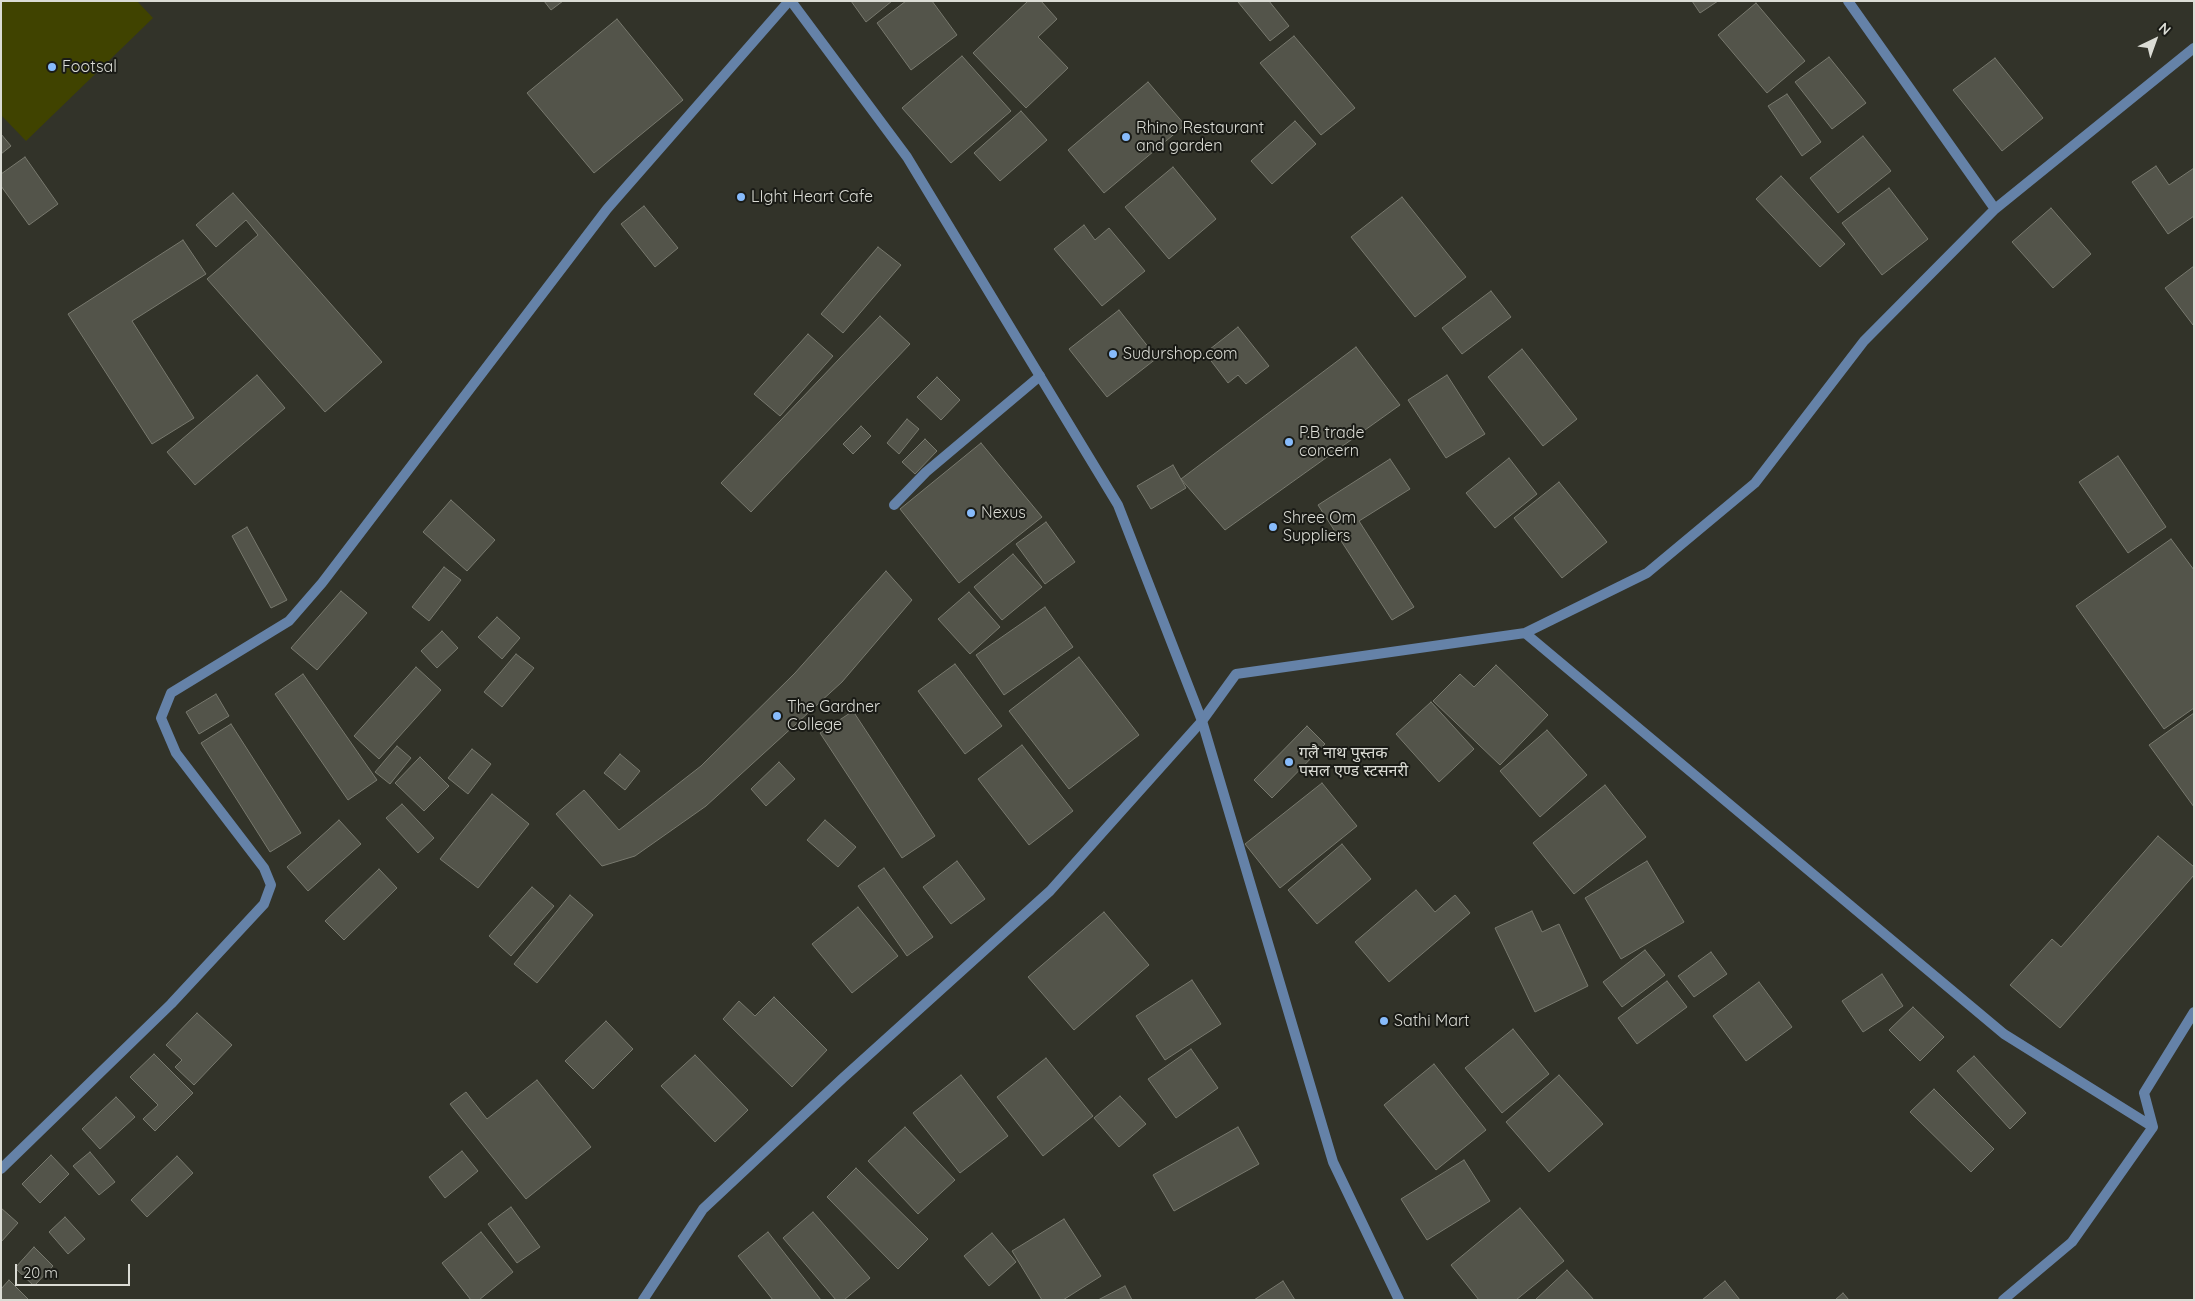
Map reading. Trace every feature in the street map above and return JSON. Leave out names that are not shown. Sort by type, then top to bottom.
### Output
[{"type":"street","points":[[1,1169],[171,1004],[264,904],[271,885],[264,868],[176,753],[161,718],[171,693],[289,622],[322,583],[607,208],[790,1],[907,157],[1118,505],[1202,721],[1332,1162],[1399,1300]]},
{"type":"street","points":[[1848,1],[1996,209]]},
{"type":"street","points":[[643,1300],[703,1209],[843,1078],[1050,891],[1202,721],[1236,674],[1525,633],[1646,573],[1754,483],[1864,341],[1996,209],[2194,48]]},
{"type":"street","points":[[894,505],[926,472],[1040,376]]},
{"type":"street","points":[[1525,633],[2004,1034],[2153,1127]]},
{"type":"street","points":[[2002,1300],[2072,1242],[2153,1127],[2144,1093],[2194,1012]]},
{"type":"shaded area","name":"Footsal","points":[[1,1],[137,1],[153,18],[26,141],[1,115]]},
{"type":"building","points":[[544,1],[563,1],[551,10]]},
{"type":"building","points":[[851,1],[892,1],[866,22]]},
{"type":"building","points":[[906,1],[932,1],[957,35],[911,70],[877,23]]},
{"type":"building","points":[[1028,1],[1041,1],[1057,19],[1038,37],[1068,68],[1026,108],[973,53]]},
{"type":"building","points":[[1269,1],[1289,26],[1270,41],[1238,2]]},
{"type":"building","points":[[1692,1],[1718,1],[1700,13]]},
{"type":"building","points":[[1756,3],[1805,61],[1767,93],[1718,35]]},
{"type":"building","points":[[617,19],[683,100],[594,173],[527,93]]},
{"type":"building","points":[[1294,36],[1355,108],[1321,135],[1260,63]]},
{"type":"building","points":[[962,56],[1011,111],[951,163],[902,108]]},
{"type":"building","points":[[1829,57],[1866,103],[1832,129],[1795,82]]},
{"type":"building","points":[[1995,58],[2043,118],[2002,151],[1953,90]]},
{"type":"building","name":"Rhino Restaurant and garden","points":[[1148,82],[1185,125],[1104,193],[1068,150]]},
{"type":"building","points":[[1787,94],[1821,142],[1802,156],[1768,106]]},
{"type":"building","points":[[1021,111],[1047,140],[1000,181],[974,153]]},
{"type":"building","points":[[1295,121],[1316,144],[1272,184],[1251,161]]},
{"type":"building","points":[[1,134],[11,146],[1,154]]},
{"type":"building","points":[[1863,136],[1891,171],[1838,213],[1810,178]]},
{"type":"building","points":[[25,157],[58,204],[29,225],[1,186],[1,174]]},
{"type":"building","points":[[2156,166],[2169,185],[2194,168],[2194,216],[2168,234],[2132,182]]},
{"type":"building","points":[[1173,167],[1216,219],[1169,259],[1125,207]]},
{"type":"building","points":[[1781,176],[1845,244],[1820,267],[1756,199]]},
{"type":"building","points":[[1889,188],[1928,239],[1882,275],[1842,223]]},
{"type":"building","points":[[233,193],[382,362],[325,412],[207,279],[258,235],[246,220],[216,247],[196,225]]},
{"type":"building","points":[[1402,197],[1466,277],[1415,317],[1351,237]]},
{"type":"building","points":[[644,206],[678,248],[655,267],[621,224]]},
{"type":"building","points":[[2051,208],[2091,254],[2053,288],[2012,242]]},
{"type":"building","points":[[1084,225],[1095,240],[1109,228],[1145,271],[1102,306],[1054,249]]},
{"type":"building","points":[[183,240],[206,274],[132,321],[194,418],[152,444],[68,314]]},
{"type":"building","points":[[878,247],[901,265],[843,333],[821,314]]},
{"type":"building","points":[[2194,266],[2194,324],[2193,325],[2165,288]]},
{"type":"building","points":[[1491,291],[1511,317],[1462,354],[1442,328]]},
{"type":"building","name":"Sudurshop.com","points":[[1119,310],[1157,358],[1107,397],[1069,349]]},
{"type":"building","points":[[880,316],[910,344],[751,512],[721,483]]},
{"type":"building","points":[[1238,327],[1269,366],[1246,384],[1238,375],[1228,383],[1205,353]]},
{"type":"building","points":[[808,334],[833,356],[780,416],[754,394]]},
{"type":"building","name":"P.B trade concern","points":[[1356,347],[1400,405],[1225,530],[1181,479]]},
{"type":"building","points":[[1522,349],[1577,419],[1543,446],[1488,377]]},
{"type":"building","points":[[257,375],[285,408],[195,485],[167,452]]},
{"type":"building","points":[[1447,375],[1485,434],[1446,458],[1408,400]]},
{"type":"building","points":[[937,377],[960,400],[941,420],[917,397]]},
{"type":"building","points":[[907,419],[919,429],[899,454],[887,443]]},
{"type":"building","points":[[861,426],[871,436],[853,454],[843,444]]},
{"type":"building","points":[[925,439],[937,451],[915,474],[902,462]]},
{"type":"building","name":"Nexus","points":[[981,443],[1042,517],[959,583],[900,509]]},
{"type":"building","points":[[2118,456],[2166,527],[2128,553],[2079,482]]},
{"type":"building","points":[[1509,458],[1537,494],[1495,528],[1466,493]]},
{"type":"building","points":[[1390,459],[1410,489],[1359,521],[1414,607],[1392,620],[1318,505]]},
{"type":"building","points":[[1173,465],[1186,488],[1151,509],[1137,486]]},
{"type":"building","points":[[1559,482],[1607,542],[1562,578],[1514,518]]},
{"type":"building","points":[[451,500],[495,540],[467,571],[423,532]]},
{"type":"building","points":[[1046,522],[1075,562],[1045,584],[1016,544]]},
{"type":"building","points":[[247,527],[287,600],[271,608],[232,536]]},
{"type":"building","points":[[2171,539],[2194,570],[2194,708],[2164,729],[2076,606]]},
{"type":"building","points":[[1013,554],[1042,587],[1002,620],[974,587]]},
{"type":"building","points":[[444,567],[461,580],[429,621],[412,607]]},
{"type":"building","name":"The Gardner College","points":[[886,571],[912,600],[842,682],[706,806],[635,856],[602,866],[556,814],[584,790],[619,830],[701,766],[795,673]]},
{"type":"building","points":[[341,591],[367,613],[317,670],[291,648]]},
{"type":"building","points":[[969,592],[1000,627],[970,654],[938,619]]},
{"type":"building","points":[[1045,607],[1073,647],[1004,695],[976,655]]},
{"type":"building","points":[[497,617],[520,638],[502,659],[478,637]]},
{"type":"building","points":[[442,631],[458,648],[437,668],[421,651]]},
{"type":"building","points":[[516,654],[534,668],[502,707],[484,692]]},
{"type":"building","points":[[1079,657],[1139,735],[1069,789],[1009,711]]},
{"type":"building","points":[[955,664],[1002,726],[965,754],[918,691]]},
{"type":"building","points":[[1496,665],[1548,715],[1500,765],[1433,701],[1460,674],[1474,687]]},
{"type":"building","points":[[416,667],[441,690],[379,759],[354,736]]},
{"type":"building","points":[[303,674],[377,780],[348,800],[275,694]]},
{"type":"building","points":[[216,694],[229,716],[199,734],[186,712]]},
{"type":"building","points":[[1431,702],[1474,749],[1439,782],[1396,734]]},
{"type":"building","points":[[853,711],[935,836],[902,858],[820,733]]},
{"type":"building","points":[[2194,713],[2194,807],[2149,745]]},
{"type":"building","points":[[231,724],[301,833],[270,852],[201,743]]},
{"type":"building","name":"गलै नाथ पुस्तक पसल एण्ड स्टसनरी","points":[[1307,726],[1325,744],[1272,798],[1254,780]]},
{"type":"building","points":[[1547,730],[1587,775],[1540,817],[1500,771]]},
{"type":"building","points":[[1022,745],[1073,811],[1029,845],[978,779]]},
{"type":"building","points":[[397,746],[411,758],[390,784],[375,772]]},
{"type":"building","points":[[472,749],[491,764],[468,794],[448,778]]},
{"type":"building","points":[[620,754],[640,771],[625,790],[604,773]]},
{"type":"building","points":[[420,757],[449,786],[424,811],[395,783]]},
{"type":"building","points":[[779,762],[795,779],[766,806],[751,789]]},
{"type":"building","points":[[1322,783],[1357,826],[1280,888],[1245,844]]},
{"type":"building","points":[[1605,785],[1646,837],[1574,894],[1533,843]]},
{"type":"building","points":[[492,794],[529,824],[478,888],[440,859]]},
{"type":"building","points":[[402,804],[434,838],[418,853],[386,818]]},
{"type":"building","points":[[339,820],[361,844],[308,891],[287,867]]},
{"type":"building","points":[[825,820],[856,847],[838,867],[807,840]]},
{"type":"building","points":[[2158,836],[2194,867],[2194,875],[2060,1028],[2010,985],[2052,939],[2061,947]]},
{"type":"building","points":[[1342,844],[1371,879],[1317,924],[1288,890]]},
{"type":"building","points":[[957,861],[985,899],[951,924],[923,887]]},
{"type":"building","points":[[1647,861],[1684,922],[1621,959],[1585,898]]},
{"type":"building","points":[[884,868],[933,937],[907,956],[858,886]]},
{"type":"building","points":[[379,869],[397,888],[344,940],[325,921]]},
{"type":"building","points":[[532,887],[554,906],[511,956],[489,936]]},
{"type":"building","points":[[1416,890],[1435,912],[1455,895],[1470,913],[1389,982],[1355,942]]},
{"type":"building","points":[[570,895],[593,915],[537,983],[514,964]]},
{"type":"building","points":[[858,907],[898,956],[852,993],[812,944]]},
{"type":"building","points":[[1532,911],[1542,932],[1559,924],[1588,986],[1535,1012],[1495,928]]},
{"type":"building","points":[[1104,912],[1149,965],[1074,1030],[1028,977]]},
{"type":"building","points":[[1645,950],[1665,975],[1622,1007],[1603,982]]},
{"type":"building","points":[[1711,952],[1727,974],[1694,997],[1678,976]]},
{"type":"building","points":[[1882,974],[1903,1006],[1863,1032],[1842,1001]]},
{"type":"building","points":[[1192,980],[1221,1024],[1165,1060],[1136,1016]]},
{"type":"building","points":[[1667,981],[1687,1007],[1637,1044],[1618,1018]]},
{"type":"building","points":[[1759,982],[1792,1027],[1746,1061],[1713,1016]]},
{"type":"building","points":[[774,997],[827,1050],[792,1087],[723,1019],[739,1001],[755,1016]]},
{"type":"building","points":[[1913,1007],[1944,1037],[1920,1061],[1889,1030]]},
{"type":"building","points":[[197,1013],[232,1045],[194,1085],[175,1067],[182,1060],[166,1045]]},
{"type":"building","points":[[606,1021],[633,1049],[593,1089],[565,1061]]},
{"type":"building","points":[[1513,1029],[1549,1074],[1502,1113],[1465,1068]]},
{"type":"building","points":[[1191,1049],[1218,1088],[1176,1118],[1148,1079]]},
{"type":"building","points":[[154,1054],[193,1093],[155,1131],[143,1119],[158,1105],[130,1077]]},
{"type":"building","points":[[695,1055],[748,1110],[715,1142],[661,1086]]},
{"type":"building","points":[[1974,1056],[2026,1113],[2010,1129],[1957,1071]]},
{"type":"building","points":[[1046,1058],[1093,1116],[1043,1156],[997,1097]]},
{"type":"building","points":[[1434,1064],[1486,1130],[1436,1170],[1384,1105]]},
{"type":"building","points":[[961,1075],[1008,1136],[960,1173],[913,1113]]},
{"type":"building","points":[[1559,1075],[1603,1124],[1549,1172],[1506,1122]]},
{"type":"building","points":[[537,1080],[591,1147],[526,1199],[450,1104],[466,1092],[487,1119]]},
{"type":"building","points":[[1934,1089],[1994,1149],[1971,1172],[1910,1112]]},
{"type":"building","points":[[1120,1096],[1146,1124],[1119,1147],[1094,1118]]},
{"type":"building","points":[[116,1097],[135,1117],[100,1149],[82,1129]]},
{"type":"building","points":[[905,1127],[955,1180],[918,1214],[868,1161]]},
{"type":"building","points":[[1238,1127],[1259,1164],[1174,1211],[1153,1175]]},
{"type":"building","points":[[462,1151],[478,1171],[445,1198],[429,1177]]},
{"type":"building","points":[[90,1152],[115,1182],[99,1195],[73,1166]]},
{"type":"building","points":[[51,1155],[69,1174],[40,1203],[22,1184]]},
{"type":"building","points":[[177,1156],[193,1173],[147,1217],[131,1200]]},
{"type":"building","points":[[1464,1160],[1490,1201],[1427,1240],[1401,1199]]},
{"type":"building","points":[[856,1168],[928,1239],[898,1269],[827,1197]]},
{"type":"building","points":[[511,1207],[540,1247],[517,1263],[488,1224]]},
{"type":"building","points":[[1,1208],[18,1223],[1,1242]]},
{"type":"building","points":[[1520,1208],[1564,1261],[1516,1300],[1479,1300],[1451,1265]]},
{"type":"building","points":[[813,1212],[870,1278],[844,1300],[836,1300],[783,1238]]},
{"type":"building","points":[[65,1217],[85,1239],[68,1254],[49,1232]]},
{"type":"building","points":[[1064,1219],[1101,1276],[1063,1300],[1042,1300],[1012,1251]]},
{"type":"building","points":[[481,1232],[513,1272],[479,1300],[471,1300],[442,1263]]},
{"type":"building","points":[[768,1232],[821,1300],[773,1300],[738,1256]]},
{"type":"building","points":[[992,1233],[1016,1262],[989,1286],[964,1256]]},
{"type":"building","points":[[34,1247],[53,1266],[34,1286],[15,1268]]},
{"type":"building","points":[[1567,1270],[1594,1300],[1535,1300]]},
{"type":"building","points":[[9,1280],[29,1300],[1,1300],[1,1289]]},
{"type":"building","points":[[1283,1281],[1295,1300],[1254,1300]]},
{"type":"building","points":[[1725,1281],[1740,1300],[1702,1300]]},
{"type":"building","points":[[1125,1286],[1132,1300],[1098,1300]]},
{"type":"building","points":[[1843,1293],[1849,1300],[1835,1300]]},
{"type":"place","name":"Footsal","points":[[52,67]]},
{"type":"place","name":"Rhino Restaurant and garden","points":[[1126,137]]},
{"type":"place","name":"LIght Heart Cafe","points":[[741,197]]},
{"type":"place","name":"Sudurshop.com","points":[[1113,354]]},
{"type":"place","name":"P.B trade concern","points":[[1289,442]]},
{"type":"place","name":"Nexus","points":[[971,513]]},
{"type":"place","name":"Shree Om Suppliers","points":[[1273,527]]},
{"type":"place","name":"The Gardner College","points":[[777,716]]},
{"type":"place","name":"गलै नाथ पुस्तक पसल एण्ड स्टसनरी","points":[[1289,762]]},
{"type":"place","name":"Sathi Mart","points":[[1384,1021]]}]
